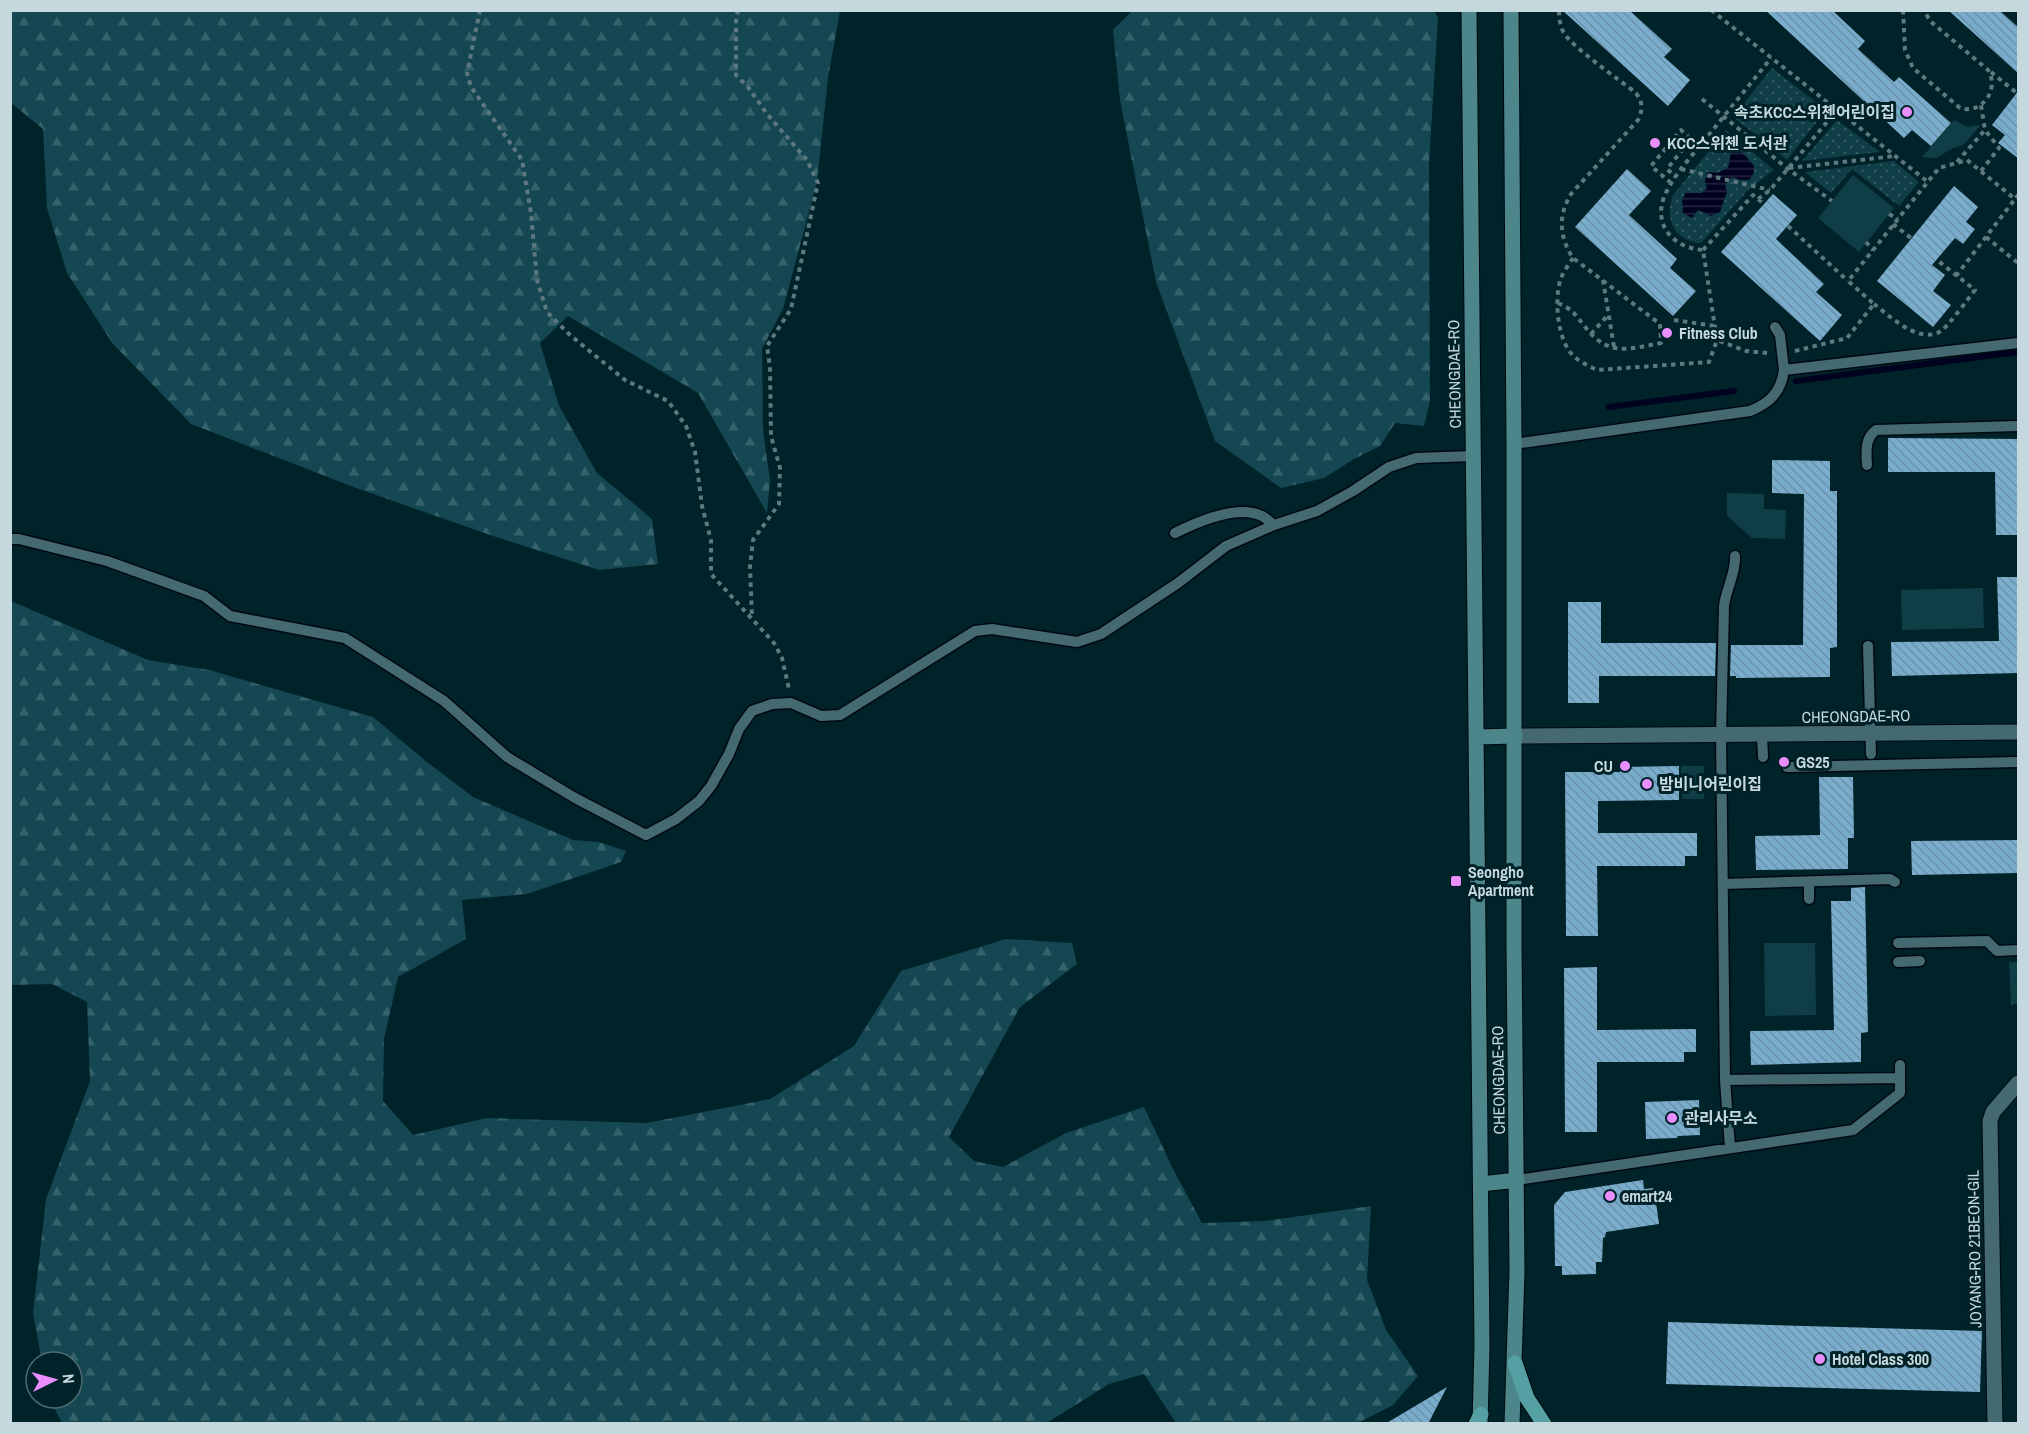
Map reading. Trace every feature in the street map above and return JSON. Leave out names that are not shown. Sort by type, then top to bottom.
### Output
[{"type":"main road","points":[[1515,1363],[1527,1398],[1544,1424]]},
{"type":"street","name":"CHEONGDAE-RO","points":[[1469,10],[1481,1184],[1479,1420]]},
{"type":"street","name":"CHEONGDAE-RO","points":[[1511,10],[1514,921],[1518,1271],[1512,1424]]},
{"type":"street","name":"CHEONGDAE-RO","points":[[1477,737],[2019,732]]},
{"type":"street","name":"JOYANG-RO 21BEON-GIL","points":[[1995,1424],[1990,1121],[1994,1112],[2019,1083]]},
{"type":"street","points":[[1481,1184],[1517,1180]]},
{"type":"lane","points":[[1514,444],[1750,411],[1770,401],[1779,391],[1784,370],[1780,335],[1775,327]]},
{"type":"lane","points":[[1784,370],[2019,343]]},
{"type":"lane","points":[[1867,465],[1867,441],[1876,429],[2019,426]]},
{"type":"lane","points":[[10,539],[19,539],[117,565],[204,596],[230,616],[345,638],[444,701],[507,757],[575,798],[646,835],[676,819],[699,801],[711,786],[729,754],[739,729],[752,711],[772,704],[791,703],[821,716],[840,715],[975,631],[993,629],[1077,642],[1101,634],[1178,583],[1226,546],[1274,525],[1317,511],[1389,467],[1416,458],[1473,456]]},
{"type":"lane","points":[[1175,533],[1190,525],[1242,511],[1263,516],[1274,525]]},
{"type":"lane","points":[[1730,1148],[1725,1080],[1721,735],[1724,606],[1727,586],[1736,566],[1735,556]]},
{"type":"lane","points":[[1868,646],[1870,754]]},
{"type":"lane","points":[[1762,735],[1763,757]]},
{"type":"lane","points":[[1787,767],[2019,762]]},
{"type":"lane","points":[[1724,884],[1890,879],[1895,882]]},
{"type":"lane","points":[[1809,882],[1809,899]]},
{"type":"lane","points":[[1898,943],[1987,941],[1997,951],[2019,950]]},
{"type":"lane","points":[[1898,962],[1920,961]]},
{"type":"lane","points":[[1517,1180],[1853,1130],[1900,1093],[1900,1065]]},
{"type":"lane","points":[[1725,1080],[1900,1078]]},
{"type":"path","points":[[480,10],[466,73],[471,87],[522,160],[531,213],[537,280],[548,312],[570,335],[625,380],[668,401],[678,413],[686,426],[695,452],[702,506],[711,540],[711,574],[774,643],[782,658],[791,703]]},
{"type":"path","points":[[738,10],[736,75],[807,160],[818,183],[791,309],[767,346],[770,367],[771,436],[780,468],[779,504],[753,540],[750,566],[752,620]]},
{"type":"path","points":[[1558,303],[1570,308],[1591,334],[1604,344],[1619,350],[1661,343],[1660,324],[1573,258],[1565,247],[1561,220],[1564,206],[1571,194],[1638,120],[1642,112],[1642,102],[1636,93],[1564,34],[1559,19],[1560,10]]},
{"type":"path","points":[[1711,10],[1928,182]]},
{"type":"path","points":[[1903,10],[1905,50],[1913,68],[1960,108],[1974,109],[1981,105],[1991,92],[1993,84],[1988,70]]},
{"type":"path","points":[[1924,10],[1930,21],[2019,93]]},
{"type":"path","points":[[1703,250],[1682,246],[1671,238],[1664,225],[1661,212],[1664,199],[1681,169],[1772,58]]},
{"type":"path","points":[[1702,99],[1788,169],[1832,201]]},
{"type":"path","points":[[1981,105],[1985,130],[1999,148],[1981,171]]},
{"type":"path","points":[[1758,199],[1770,190],[1837,110]]},
{"type":"path","points":[[1671,183],[1652,166],[1681,130],[1690,139],[1667,169],[1676,177]]},
{"type":"path","points":[[1956,163],[1985,130]]},
{"type":"path","points":[[1788,169],[1895,156]]},
{"type":"path","points":[[1848,281],[1939,168],[1967,160],[2017,197],[1956,276]]},
{"type":"path","points":[[1681,169],[1770,190]]},
{"type":"path","points":[[1703,250],[1753,195],[1764,204]]},
{"type":"path","points":[[1889,214],[1898,219]]},
{"type":"path","points":[[1893,224],[1911,238]]},
{"type":"path","points":[[1788,226],[1874,304],[1906,329],[1918,333],[1930,334],[1941,331],[1975,290],[1937,260]]},
{"type":"path","points":[[1986,237],[2019,263]]},
{"type":"path","points":[[1866,242],[1873,250]]},
{"type":"path","points":[[1573,258],[1561,279],[1557,312],[1561,335],[1569,351],[1583,364],[1597,370],[1709,362],[1717,340],[1703,250]]},
{"type":"path","points":[[1602,280],[1614,348]]},
{"type":"path","points":[[1717,340],[1746,351],[1782,355],[1847,338],[1874,304]]},
{"type":"path","points":[[1591,334],[1608,315]]},
{"type":"path","points":[[1674,320],[1715,326]]},
{"type":"shaded area","points":[[1772,68],[1826,110],[1787,160],[1733,117]]},
{"type":"shaded area","points":[[1837,120],[1880,152],[1802,161]]},
{"type":"shaded area","points":[[1954,120],[1967,127],[1981,125],[1963,145],[1936,158],[1922,157]]},
{"type":"shaded area","points":[[1726,130],[1774,170],[1750,188],[1701,243],[1692,241],[1678,233],[1671,220],[1673,195]]},
{"type":"shaded area","points":[[1731,152],[1743,153],[1754,166],[1754,173],[1749,180],[1732,177],[1725,184],[1727,192],[1720,212],[1711,216],[1698,210],[1692,218],[1683,213],[1682,201],[1685,193],[1702,193],[1707,188],[1705,181],[1707,172],[1717,173],[1728,168]]},
{"type":"shaded area","points":[[1894,161],[1919,182],[1899,206],[1852,169],[1831,193],[1805,172]]},
{"type":"shaded area","points":[[1853,175],[1894,208],[1859,252],[1818,218]]},
{"type":"shaded area","points":[[1727,493],[1764,494],[1764,509],[1786,510],[1785,539],[1752,538],[1727,516]]},
{"type":"shaded area","points":[[1983,588],[1984,628],[1902,630],[1901,590]]},
{"type":"shaded area","points":[[1681,766],[1704,766],[1704,799],[1682,799]]},
{"type":"shaded area","points":[[1764,943],[1815,943],[1816,1015],[1765,1016]]},
{"type":"shaded area","points":[[2009,962],[2018,962],[2018,1002],[2011,1006]]},
{"type":"green space","points":[[10,11],[840,11],[828,78],[817,182],[783,309],[762,349],[763,432],[770,480],[767,513],[698,393],[568,316],[540,343],[559,406],[597,473],[652,519],[658,564],[599,570],[359,489],[191,424],[113,344],[67,273],[47,208],[43,129],[11,103]]},
{"type":"green space","points":[[1132,11],[1434,11],[1438,18],[1429,163],[1430,402],[1424,426],[1395,423],[1380,446],[1324,478],[1281,488],[1215,441],[1156,282],[1120,100],[1113,30]]},
{"type":"green space","points":[[11,601],[148,660],[209,670],[373,717],[473,797],[573,840],[599,842],[626,851],[621,862],[527,894],[462,900],[466,939],[398,977],[384,1039],[383,1101],[413,1135],[487,1118],[647,1123],[770,1099],[854,1046],[901,971],[1006,939],[1072,943],[1077,964],[1020,1007],[949,1137],[974,1161],[1003,1167],[1066,1133],[1144,1107],[1202,1223],[1264,1221],[1371,1206],[1367,1280],[1386,1330],[1418,1376],[1393,1405],[1358,1423],[1176,1423],[1144,1374],[1109,1384],[1045,1424],[62,1423],[55,1410],[84,1410],[84,1350],[40,1350],[33,1313],[46,1199],[90,1081],[87,1002],[52,984],[11,985]]},
{"type":"building","points":[[1562,10],[1629,10],[1672,49],[1664,57],[1690,80],[1668,106]]},
{"type":"building","points":[[1765,10],[1832,10],[1865,41],[1858,49],[1894,82],[1899,77],[1951,123],[1931,146],[1912,130],[1904,138]]},
{"type":"building","points":[[1948,10],[1999,10],[2019,28],[2019,74]]},
{"type":"building","points":[[2019,90],[2019,159],[1998,143],[2005,135],[1992,125]]},
{"type":"building","points":[[1627,169],[1651,191],[1629,215],[1677,259],[1670,268],[1696,291],[1673,316],[1575,227]]},
{"type":"building","points":[[1954,186],[1978,207],[1966,222],[1975,229],[1963,244],[1955,238],[1932,265],[1945,275],[1933,291],[1951,305],[1933,327],[1877,281]]},
{"type":"building","points":[[1773,194],[1797,215],[1776,239],[1824,284],[1816,292],[1842,315],[1820,341],[1721,252]]},
{"type":"building","points":[[1888,438],[2019,439],[2019,535],[1996,535],[1995,472],[1888,472]]},
{"type":"building","points":[[1772,460],[1830,461],[1830,491],[1837,491],[1837,647],[1830,648],[1830,677],[1736,678],[1736,676],[1730,676],[1731,645],[1803,645],[1804,494],[1772,493]]},
{"type":"building","points":[[1997,577],[2019,577],[2019,673],[1892,676],[1891,642],[1999,641]]},
{"type":"building","points":[[1568,602],[1601,602],[1601,643],[1716,643],[1715,676],[1599,676],[1599,703],[1568,703]]},
{"type":"building","points":[[1679,766],[1679,800],[1598,801],[1598,833],[1697,833],[1697,856],[1685,856],[1685,866],[1597,866],[1598,936],[1566,936],[1565,772],[1620,772],[1620,767]]},
{"type":"building","points":[[1819,777],[1853,777],[1854,838],[1848,838],[1848,869],[1756,870],[1755,836],[1820,835]]},
{"type":"building","points":[[2019,840],[2019,873],[1912,875],[1911,841]]},
{"type":"building","points":[[1865,887],[1868,1032],[1861,1033],[1861,1062],[1751,1065],[1750,1031],[1834,1030],[1831,901],[1851,901],[1851,888]]},
{"type":"building","points":[[1597,967],[1597,1030],[1696,1029],[1696,1052],[1684,1052],[1684,1062],[1597,1062],[1597,1132],[1565,1132],[1564,968]]},
{"type":"building","name":"관리사무소","points":[[1699,1100],[1700,1135],[1646,1139],[1645,1102]]},
{"type":"building","points":[[1643,1180],[1644,1189],[1654,1188],[1659,1224],[1606,1232],[1603,1238],[1602,1262],[1596,1262],[1596,1274],[1562,1275],[1562,1266],[1555,1266],[1554,1205],[1565,1192]]},
{"type":"building","points":[[1668,1322],[1982,1331],[1980,1392],[1666,1384]]},
{"type":"building","points":[[1447,1387],[1428,1424],[1385,1424]]},
{"type":"waterway","points":[[1796,381],[2018,352]]},
{"type":"waterway","points":[[1609,407],[1734,391]]},
{"type":"place","name":"속초KCC스위첸어린이집","points":[[1907,112]]},
{"type":"place","name":"KCC스위첸 도서관","points":[[1655,143]]},
{"type":"place","name":"Fitness Club","points":[[1667,333]]},
{"type":"place","name":"GS25","points":[[1784,762]]},
{"type":"place","name":"CU","points":[[1625,766]]},
{"type":"place","name":"밤비니어린이집","points":[[1647,784]]},
{"type":"place","name":"Seongho Apartment","points":[[1456,881]]},
{"type":"place","name":"관리사무소","points":[[1672,1118]]},
{"type":"place","name":"emart24","points":[[1610,1196]]},
{"type":"place","name":"Hotel Class 300","points":[[1820,1359]]}]
